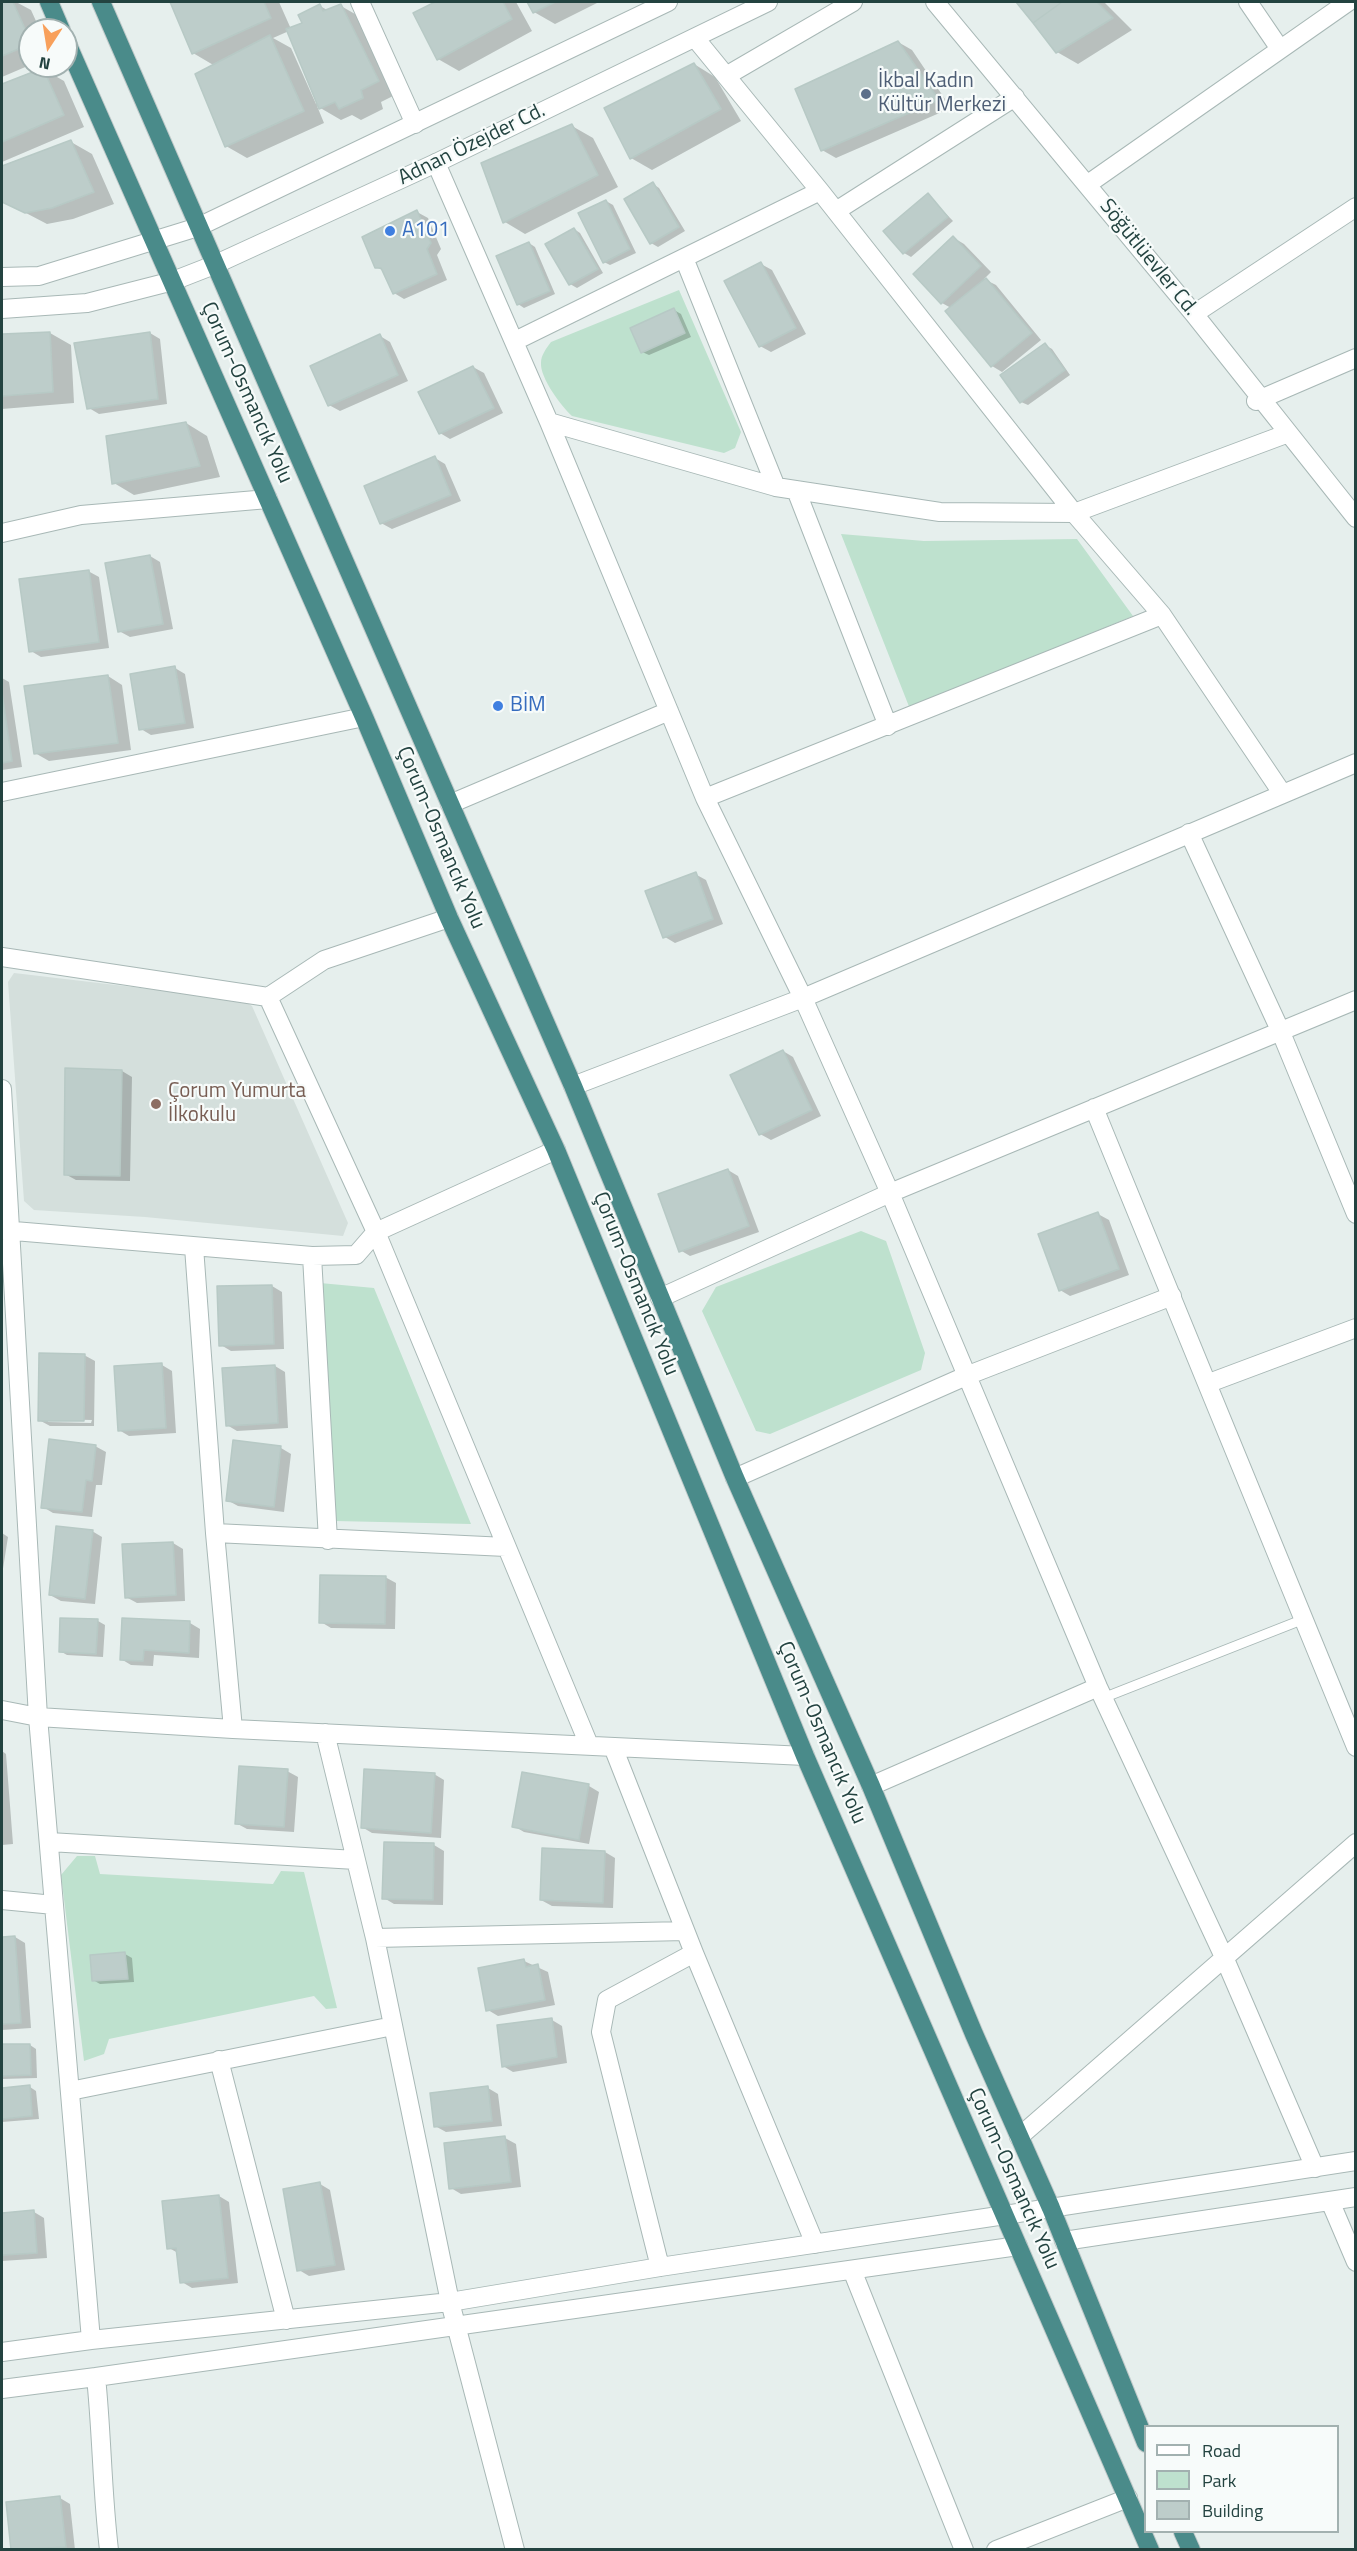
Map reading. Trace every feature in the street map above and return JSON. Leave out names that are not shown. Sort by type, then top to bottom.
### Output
[{"type":"highway","points":[[49,2],[56,18]]},
{"type":"highway","name":"Çorum-Osmancık Yolu","points":[[101,2],[573,1086],[735,1478],[872,1786],[1051,2208],[1144,2439]]},
{"type":"highway","name":"Çorum-Osmancık Yolu","points":[[78,68],[364,717],[449,918],[556,1150],[805,1756],[1150,2550]]},
{"type":"highway","points":[[1183,2533],[1191,2550]]},
{"type":"street","points":[[360,2],[415,124]]},
{"type":"street","name":"Adnan Özejder Cd.","points":[[2,277],[39,276],[198,226],[668,2]]},
{"type":"street","name":"Adnan Özejder Cd.","points":[[2,309],[87,303],[173,281],[214,265],[436,163],[768,2]]},
{"type":"street","points":[[726,76],[853,2]]},
{"type":"street","name":"Söğütlüevler Cd.","points":[[935,2],[1088,184],[1194,314],[1258,400],[1356,518]]},
{"type":"street","points":[[1248,2],[1280,49]]},
{"type":"street","points":[[1088,184],[1348,2]]},
{"type":"street","points":[[695,38],[820,190],[1074,513],[1162,615],[1282,793]]},
{"type":"street","points":[[836,211],[1015,97]]},
{"type":"street","points":[[436,163],[515,341],[705,798],[803,998],[890,1193],[1101,1693],[1224,1957],[1315,2168]]},
{"type":"street","points":[[515,341],[820,190]]},
{"type":"street","points":[[1194,314],[1356,207]]},
{"type":"street","points":[[684,258],[776,487]]},
{"type":"street","points":[[1258,400],[1356,358]]},
{"type":"street","points":[[549,422],[776,487],[940,512],[1074,513],[1286,434]]},
{"type":"street","points":[[796,490],[888,726]]},
{"type":"street","points":[[2,533],[81,515],[268,499]]},
{"type":"street","points":[[705,798],[1162,615]]},
{"type":"street","points":[[450,804],[669,711]]},
{"type":"street","points":[[2,792],[364,717]]},
{"type":"street","points":[[573,1086],[803,998],[1356,762]]},
{"type":"street","points":[[1189,833],[1280,1030],[1356,1214]]},
{"type":"street","points":[[2,957],[268,997],[324,960],[449,918]]},
{"type":"street","points":[[268,997],[376,1232],[589,1745]]},
{"type":"street","points":[[660,1298],[890,1193],[1356,1000]]},
{"type":"street","points":[[2,1089],[5,1230],[38,1717],[91,2340]]},
{"type":"street","points":[[1094,1108],[1209,1383],[1356,1747]]},
{"type":"street","points":[[5,1230],[312,1256],[356,1255],[376,1232],[556,1150]]},
{"type":"street","points":[[194,1247],[215,1533],[233,1729]]},
{"type":"street","points":[[312,1256],[328,1540]]},
{"type":"street","points":[[735,1478],[966,1376],[1172,1296]]},
{"type":"street","points":[[1209,1383],[1356,1328]]},
{"type":"street","points":[[215,1533],[506,1548]]},
{"type":"street","points":[[872,1786],[1101,1693]]},
{"type":"street","points":[[2,1710],[38,1717],[233,1729],[805,1756]]},
{"type":"street","points":[[325,1733],[375,1938],[450,2302],[515,2550]]},
{"type":"street","points":[[613,1747],[694,1953],[815,2244]]},
{"type":"street","points":[[49,1842],[356,1860]]},
{"type":"street","points":[[1019,2137],[1356,1843]]},
{"type":"street","points":[[2,1900],[54,1905]]},
{"type":"street","points":[[375,1938],[686,1931]]},
{"type":"street","points":[[660,2267],[601,2032],[607,2000],[694,1953]]},
{"type":"street","points":[[70,2091],[393,2026]]},
{"type":"street","points":[[219,2060],[286,2320]]},
{"type":"street","points":[[2,2352],[91,2340],[450,2302],[660,2267],[1356,2161]]},
{"type":"street","points":[[1064,2241],[1356,2197]]},
{"type":"street","points":[[1330,2201],[1356,2262]]},
{"type":"street","points":[[2,2389],[96,2378],[1018,2246]]},
{"type":"street","points":[[852,2270],[964,2550]]},
{"type":"street","points":[[96,2378],[101,2426],[103,2502],[109,2550]]},
{"type":"street","points":[[996,2550],[1128,2498]]},
{"type":"lane","points":[[1101,1693],[1304,1619]]},
{"type":"shaded area","name":"Çorum Yumurta İlkokulu","points":[[14,973],[243,1000],[252,1006],[348,1223],[343,1236],[145,1217],[34,1210],[24,1201],[8,982]]},
{"type":"green space","points":[[679,290],[741,432],[735,448],[724,453],[572,416],[552,392],[542,369],[542,357],[551,342]]},
{"type":"green space","points":[[841,534],[924,541],[1077,539],[1133,616],[910,709]]},
{"type":"green space","points":[[861,1231],[886,1241],[925,1353],[921,1370],[770,1434],[756,1431],[702,1311],[716,1287]]},
{"type":"green space","points":[[320,1283],[374,1288],[471,1524],[335,1521]]},
{"type":"green space","points":[[77,1856],[95,1856],[100,1874],[273,1884],[281,1871],[304,1872],[337,2008],[326,2009],[314,1996],[109,2039],[104,2054],[84,2061],[61,1875]]},
{"type":"building","points":[[2,2],[13,2],[20,18],[18,18],[18,49],[2,56]]},
{"type":"building","points":[[170,2],[264,2],[271,18],[192,54]]},
{"type":"building","points":[[435,2],[503,2],[512,19],[437,60],[413,13]]},
{"type":"building","points":[[527,2],[555,2],[533,13]]},
{"type":"building","points":[[1016,2],[1062,2],[1033,23]]},
{"type":"building","points":[[1062,2],[1097,2],[1113,18],[1056,53],[1033,23]]},
{"type":"building","points":[[320,4],[323,11],[341,4],[379,81],[361,90],[363,98],[339,109],[335,102],[319,109],[286,29],[302,23],[298,15]]},
{"type":"building","points":[[270,35],[304,111],[225,147],[195,74]]},
{"type":"building","name":"İkbal Kadın Kültür Merkezi","points":[[898,41],[939,100],[821,151],[795,89]]},
{"type":"building","points":[[694,63],[721,109],[630,159],[604,108]]},
{"type":"building","points":[[18,78],[47,78],[64,115],[2,142],[2,84]]},
{"type":"building","points":[[572,124],[598,175],[503,223],[481,163]]},
{"type":"building","points":[[71,140],[94,192],[52,208],[25,213],[2,202],[2,166]]},
{"type":"building","points":[[653,182],[679,227],[650,244],[624,199]]},
{"type":"building","points":[[928,193],[948,217],[903,254],[883,231]]},
{"type":"building","points":[[606,200],[630,249],[603,263],[578,213]]},
{"type":"building","points":[[417,210],[431,243],[427,249],[437,274],[393,294],[381,268],[375,268],[362,237]]},
{"type":"building","points":[[574,228],[598,269],[569,285],[545,244]]},
{"type":"building","points":[[953,236],[981,266],[941,304],[913,274]]},
{"type":"building","points":[[529,242],[550,291],[517,305],[496,256]]},
{"type":"building","points":[[761,262],[796,328],[759,347],[724,281]]},
{"type":"building","points":[[986,278],[1032,333],[991,367],[945,311]]},
{"type":"building","points":[[674,308],[685,333],[641,353],[630,328]]},
{"type":"building","points":[[50,332],[53,392],[2,396],[2,334]]},
{"type":"building","points":[[150,332],[158,399],[87,409],[74,343]]},
{"type":"building","points":[[380,334],[398,375],[328,406],[310,366]]},
{"type":"building","points":[[1045,343],[1065,370],[1020,403],[1000,375]]},
{"type":"building","points":[[473,366],[494,408],[439,434],[418,392]]},
{"type":"building","points":[[186,422],[200,466],[112,484],[106,436]]},
{"type":"building","points":[[435,456],[451,495],[380,524],[364,486]]},
{"type":"building","points":[[150,555],[163,624],[118,632],[105,563]]},
{"type":"building","points":[[89,570],[99,642],[29,652],[19,579]]},
{"type":"building","points":[[175,666],[185,723],[139,730],[130,674]]},
{"type":"building","points":[[108,675],[118,743],[34,754],[24,686]]},
{"type":"building","points":[[2,693],[12,761],[2,763]]},
{"type":"building","points":[[696,872],[713,919],[663,938],[645,891]]},
{"type":"building","points":[[783,1050],[812,1110],[759,1135],[730,1075]]},
{"type":"building","name":"Çorum Yumurta İlkokulu","points":[[65,1068],[122,1070],[120,1176],[64,1175]]},
{"type":"building","points":[[728,1169],[749,1226],[679,1252],[658,1194]]},
{"type":"building","points":[[1098,1212],[1119,1269],[1059,1291],[1038,1234]]},
{"type":"building","points":[[272,1285],[274,1344],[219,1346],[217,1286]]},
{"type":"building","points":[[39,1353],[85,1354],[84,1421],[38,1421]]},
{"type":"building","points":[[162,1363],[166,1428],[118,1431],[114,1366]]},
{"type":"building","points":[[275,1365],[278,1423],[226,1426],[222,1368]]},
{"type":"building","points":[[49,1439],[96,1445],[92,1481],[86,1480],[82,1512],[41,1508]]},
{"type":"building","points":[[233,1440],[281,1446],[274,1507],[226,1501]]},
{"type":"building","points":[[56,1526],[93,1530],[85,1599],[49,1595]]},
{"type":"building","points":[[173,1542],[176,1595],[125,1598],[122,1544]]},
{"type":"building","points":[[320,1575],[386,1576],[385,1624],[319,1623]]},
{"type":"building","points":[[60,1618],[98,1619],[96,1654],[59,1652]]},
{"type":"building","points":[[122,1618],[190,1621],[189,1653],[144,1650],[143,1661],[120,1660]]},
{"type":"building","points":[[239,1766],[288,1769],[284,1827],[235,1824]]},
{"type":"building","points":[[364,1769],[435,1773],[431,1833],[361,1828]]},
{"type":"building","points":[[522,1772],[589,1784],[579,1840],[512,1827]]},
{"type":"building","points":[[384,1842],[434,1843],[433,1900],[382,1899]]},
{"type":"building","points":[[542,1848],[605,1851],[603,1903],[540,1900]]},
{"type":"building","points":[[15,1936],[21,2023],[2,2024],[2,1937]]},
{"type":"building","points":[[125,1952],[128,1979],[92,1981],[90,1955]]},
{"type":"building","points":[[524,1959],[526,1967],[538,1964],[545,2000],[486,2011],[478,1968]]},
{"type":"building","points":[[552,2018],[557,2057],[502,2067],[497,2025]]},
{"type":"building","points":[[2,2044],[30,2044],[31,2075],[2,2076]]},
{"type":"building","points":[[30,2085],[32,2116],[2,2119],[2,2088]]},
{"type":"building","points":[[488,2086],[492,2121],[434,2127],[430,2093]]},
{"type":"building","points":[[505,2136],[511,2182],[449,2189],[444,2143]]},
{"type":"building","points":[[320,2182],[335,2265],[297,2271],[283,2189]]},
{"type":"building","points":[[219,2195],[228,2278],[180,2283],[176,2248],[167,2249],[162,2201]]},
{"type":"building","points":[[34,2210],[37,2253],[2,2255],[2,2213]]},
{"type":"building","points":[[60,2496],[66,2547],[11,2550],[6,2502]]},
{"type":"place","name":"İkbal Kadın Kültür Merkezi","points":[[866,94]]},
{"type":"place","name":"A101","points":[[390,231]]},
{"type":"place","name":"BİM","points":[[498,706]]},
{"type":"place","name":"Çorum Yumurta İlkokulu","points":[[156,1104]]}]
